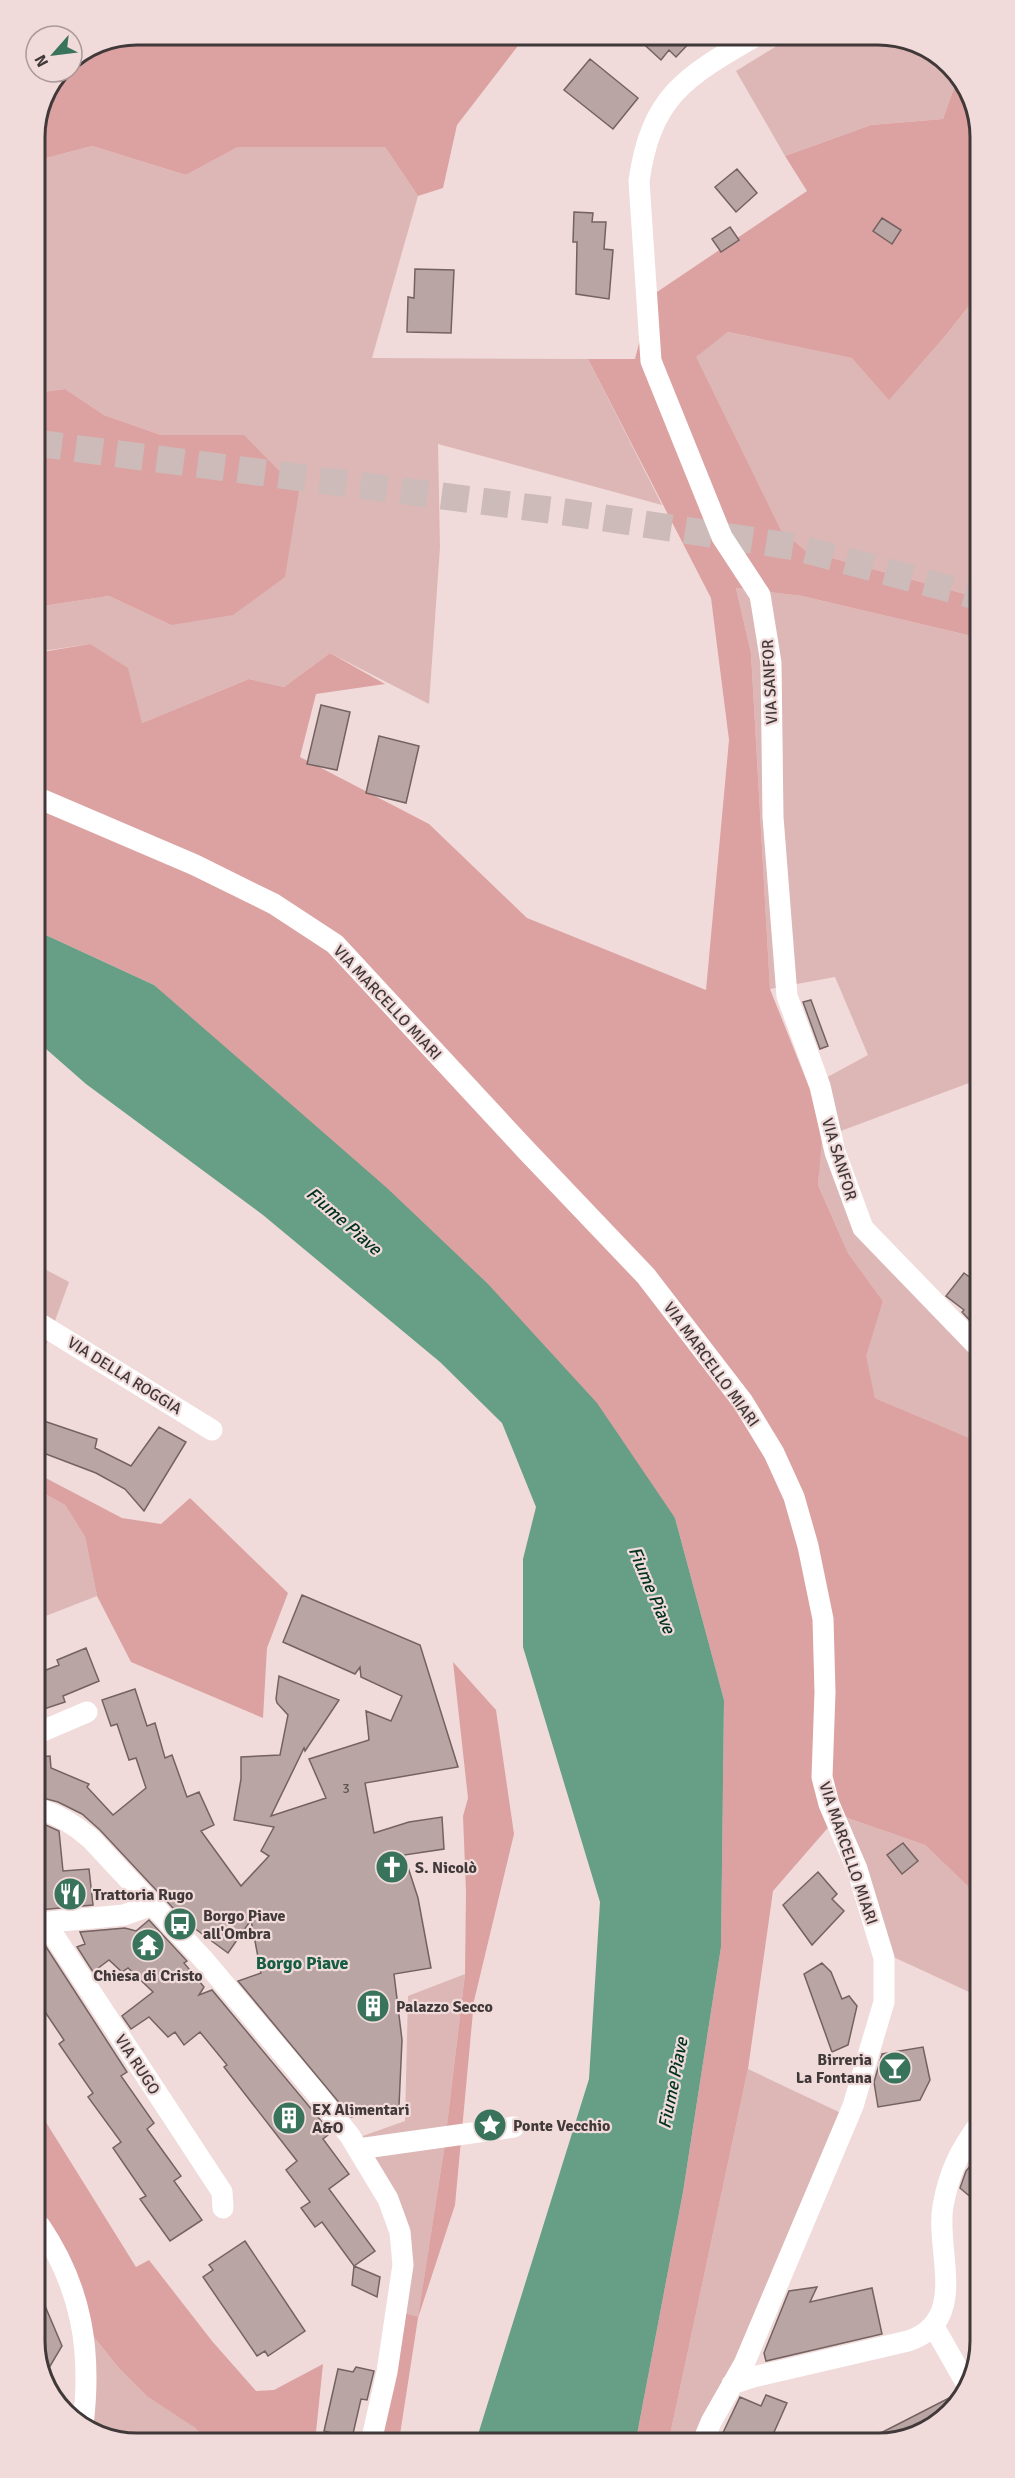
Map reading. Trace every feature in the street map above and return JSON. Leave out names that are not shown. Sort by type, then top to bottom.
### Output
[{"type":"street","name":"VIA SANFOR","points":[[741,45],[685,80],[667,102],[651,130],[643,156],[639,181],[651,361],[722,537],[760,594],[771,663],[773,817],[787,996],[820,1086],[835,1152],[863,1228],[970,1339]]},
{"type":"street","name":"VIA MARCELLO MIARI","points":[[45,801],[195,865],[274,904],[335,944],[525,1149],[646,1275],[743,1402],[774,1453],[794,1497],[808,1546],[823,1619],[825,1692],[822,1777],[829,1804],[857,1869],[885,1958],[884,2002],[853,2106],[744,2364],[706,2433]]},
{"type":"street","name":"VIA DELLA ROGGIA","points":[[45,1326],[212,1430]]},
{"type":"street","points":[[45,1730],[87,1712]]},
{"type":"street","points":[[45,1811],[60,1816],[78,1827],[243,2004],[316,2093],[358,2149],[388,2199],[400,2232],[401,2282],[387,2372],[373,2433]]},
{"type":"street","name":"VIA RUGO","points":[[45,1922],[118,1916],[152,1905]]},
{"type":"street","name":"VIA RUGO","points":[[45,1926],[222,2192],[223,2208]]},
{"type":"street","points":[[358,2149],[514,2127]]},
{"type":"street","points":[[732,2384],[753,2377],[908,2342],[924,2334],[933,2325],[941,2311],[946,2283],[942,2209],[955,2161],[970,2138]]},
{"type":"street","points":[[45,2236],[65,2270],[78,2301],[86,2367],[84,2416]]},
{"type":"street","points":[[933,2325],[962,2376]]},
{"type":"shaded area","points":[[519,45],[457,125],[443,188],[418,196],[385,147],[238,147],[186,175],[92,146],[45,158],[45,131],[48,114],[62,84],[84,84],[84,62],[108,50],[125,46]]},
{"type":"shaded area","points":[[778,45],[884,45],[907,50],[934,64],[954,87],[943,119],[871,125],[785,156],[736,71]]},
{"type":"shaded area","points":[[954,87],[965,108],[970,138],[970,305],[889,400],[852,358],[728,332],[696,357],[781,530],[806,551],[970,595],[970,636],[802,596],[736,588],[751,653],[770,989],[809,1087],[822,1138],[818,1185],[848,1253],[883,1301],[866,1356],[875,1398],[970,1438],[970,1888],[925,1845],[839,1815],[773,1891],[748,2069],[670,2433],[637,2433],[683,2192],[721,1947],[724,1700],[675,1518],[154,985],[45,935],[45,652],[90,644],[128,668],[142,723],[249,679],[284,687],[330,653],[385,684],[316,694],[300,757],[429,824],[527,918],[706,990],[729,740],[711,598],[588,359],[635,359],[651,296],[807,191],[785,156],[871,125],[943,119]]},
{"type":"shaded area","points":[[92,146],[186,175],[238,147],[385,147],[418,196],[372,358],[588,359],[662,505],[438,444],[440,547],[429,704],[330,653],[284,687],[249,679],[142,723],[90,644],[45,651],[45,606],[109,596],[171,625],[244,435],[161,435],[104,415],[65,389],[45,392],[45,158]]},
{"type":"shaded area","points":[[970,305],[970,595],[806,551],[781,530],[695,357],[728,332],[853,358],[889,399]]},
{"type":"shaded area","points":[[65,389],[104,415],[161,435],[244,435],[299,491],[285,577],[233,615],[171,625],[109,596],[45,606],[45,392]]},
{"type":"shaded area","points":[[736,588],[802,596],[970,636],[970,1083],[822,1138],[853,1226],[970,1336],[970,1438],[875,1398],[865,1356],[883,1301],[848,1253],[818,1185],[821,1138],[809,1087],[868,1055],[835,977],[770,989],[751,653]]},
{"type":"shaded area","points":[[45,1269],[69,1282],[45,1349]]},
{"type":"shaded area","points":[[45,1478],[122,1518],[161,1524],[190,1498],[288,1593],[267,1648],[263,1718],[131,1662],[97,1596],[85,1537],[65,1505],[45,1494]]},
{"type":"shaded area","points":[[45,1494],[65,1505],[85,1537],[97,1596],[45,1616]]},
{"type":"shaded area","points":[[453,1662],[496,1710],[514,1834],[474,2001],[455,2205],[418,2318],[400,2433],[366,2433],[401,2312],[418,2317],[444,2150],[465,1974],[466,1892],[463,1816],[468,1798]]},
{"type":"shaded area","points":[[839,1815],[925,1845],[970,1888],[970,1992],[889,1955]]},
{"type":"shaded area","points":[[465,1974],[444,2150],[418,2318],[401,2312],[408,2237],[357,2138],[405,2121],[408,1996]]},
{"type":"shaded area","points":[[748,2069],[843,2114],[712,2433],[670,2433]]},
{"type":"shaded area","points":[[45,2121],[136,2267],[149,2260],[212,2341],[256,2391],[274,2390],[323,2364],[316,2433],[200,2433],[147,2396],[118,2367],[89,2331],[45,2233]]},
{"type":"shaded area","points":[[89,2331],[118,2367],[200,2433],[131,2433],[102,2426],[86,2418]]},
{"type":"water","name":"Fiume Piave","points":[[45,935],[154,985],[387,1188],[488,1284],[597,1403],[675,1518],[724,1700],[721,1947],[683,2192],[637,2433],[478,2433],[589,2079],[600,1902],[523,1647],[523,1559],[536,1507],[502,1423],[440,1362],[263,1215],[86,1084],[45,1048]]},
{"type":"building","points":[[645,45],[687,45],[676,57],[669,50],[661,60]]},
{"type":"building","points":[[590,59],[638,98],[613,129],[564,90]]},
{"type":"building","points":[[737,169],[757,193],[736,212],[715,187]]},
{"type":"building","points":[[574,212],[593,213],[592,222],[606,222],[604,249],[613,250],[609,299],[576,294],[577,242],[573,242]]},
{"type":"building","points":[[882,218],[901,230],[892,244],[873,231]]},
{"type":"building","points":[[730,227],[739,240],[721,252],[712,239]]},
{"type":"building","points":[[415,269],[454,270],[451,333],[407,332],[408,297],[414,298]]},
{"type":"building","points":[[321,705],[350,712],[337,770],[307,764]]},
{"type":"building","points":[[379,736],[419,746],[406,803],[366,793]]},
{"type":"building","points":[[811,1000],[828,1046],[820,1049],[803,1002]]},
{"type":"building","points":[[964,1273],[970,1277],[970,1320],[962,1312],[964,1310],[946,1296]]},
{"type":"building","points":[[45,1421],[97,1439],[95,1448],[131,1466],[159,1427],[186,1442],[144,1511],[125,1489],[96,1473],[45,1454]]},
{"type":"building","points":[[302,1595],[420,1645],[458,1767],[365,1783],[374,1833],[409,1822],[442,1817],[444,1849],[404,1855],[418,1898],[431,1968],[394,1974],[402,2040],[399,2106],[351,2117],[238,1981],[261,1973],[251,1920],[228,1953],[186,1922],[100,1830],[82,1814],[58,1802],[45,1799],[45,1756],[50,1756],[51,1768],[89,1784],[87,1787],[113,1815],[146,1788],[136,1758],[129,1760],[117,1724],[111,1726],[102,1700],[135,1689],[147,1726],[155,1723],[165,1758],[172,1755],[187,1797],[199,1792],[214,1825],[201,1831],[241,1886],[269,1856],[261,1851],[274,1827],[234,1820],[241,1779],[241,1757],[280,1755],[288,1715],[276,1699],[279,1676],[339,1700],[305,1751],[304,1748],[271,1816],[326,1798],[309,1759],[369,1740],[366,1711],[391,1721],[402,1696],[361,1677],[360,1667],[355,1674],[283,1642]]},
{"type":"building","points":[[86,1648],[99,1681],[63,1696],[65,1702],[45,1709],[45,1670],[59,1665],[57,1660]]},
{"type":"building","points":[[45,1825],[59,1831],[63,1871],[89,1869],[93,1905],[45,1909]]},
{"type":"building","points":[[903,1843],[918,1861],[902,1874],[887,1855]]},
{"type":"building","points":[[818,1872],[837,1894],[832,1899],[844,1911],[812,1945],[783,1905]]},
{"type":"building","points":[[149,1920],[187,1961],[184,1963],[204,1987],[199,1995],[212,1990],[323,2123],[319,2124],[328,2135],[323,2139],[349,2174],[329,2189],[375,2251],[354,2266],[322,2222],[315,2227],[301,2208],[310,2202],[286,2170],[297,2161],[224,2067],[227,2065],[200,2032],[184,2045],[175,2032],[168,2037],[149,2017],[131,2029],[122,2016],[153,1992],[128,1968],[122,1972],[109,1960],[93,1972],[77,1947],[85,1944],[80,1932],[125,1928],[136,1931]]},
{"type":"building","points":[[45,1945],[127,2072],[121,2076],[154,2123],[147,2129],[181,2176],[174,2181],[202,2220],[170,2241],[140,2199],[146,2196],[113,2148],[121,2142],[88,2097],[93,2093],[59,2044],[64,2040],[45,2012]]},
{"type":"building","points":[[822,1963],[831,1972],[842,1999],[849,1996],[857,2006],[848,2045],[832,2052],[804,1974]]},
{"type":"building","name":"Birreria La Fontana","points":[[923,2047],[930,2080],[920,2100],[878,2107],[874,2082],[882,2054]]},
{"type":"building","points":[[970,2166],[970,2196],[960,2188]]},
{"type":"building","points":[[245,2241],[305,2331],[268,2356],[265,2351],[257,2356],[203,2277],[213,2270],[209,2265]]},
{"type":"building","points":[[354,2266],[380,2277],[377,2297],[352,2285]]},
{"type":"building","points":[[817,2287],[810,2302],[872,2288],[882,2334],[766,2361],[764,2353],[789,2291]]},
{"type":"building","points":[[45,2306],[62,2346],[49,2367],[45,2340]]},
{"type":"building","points":[[356,2367],[374,2371],[367,2400],[361,2399],[353,2433],[324,2431],[338,2369],[353,2372]]},
{"type":"building","points":[[766,2395],[787,2403],[774,2433],[723,2433],[740,2397],[761,2406]]},
{"type":"building","points":[[951,2397],[943,2406],[918,2423],[907,2428],[881,2433]]},
{"type":"tunnel","points":[[45,444],[565,512],[796,547],[970,594]]},
{"type":"place","name":"S. Nicolò","points":[[392,1867]]},
{"type":"place","name":"Trattoria Rugo","points":[[70,1894]]},
{"type":"place","name":"Borgo Piave all'Ombra","points":[[180,1924]]},
{"type":"place","name":"Chiesa di Cristo","points":[[148,1945]]},
{"type":"place","name":"Palazzo Secco","points":[[373,2006]]},
{"type":"place","name":"Birreria La Fontana","points":[[895,2068]]},
{"type":"place","name":"EX Alimentari A&O","points":[[289,2118]]},
{"type":"place","name":"Ponte Vecchio","points":[[490,2125]]},
{"type":"district","name":"Borgo Piave","points":[[302,1963]]}]
